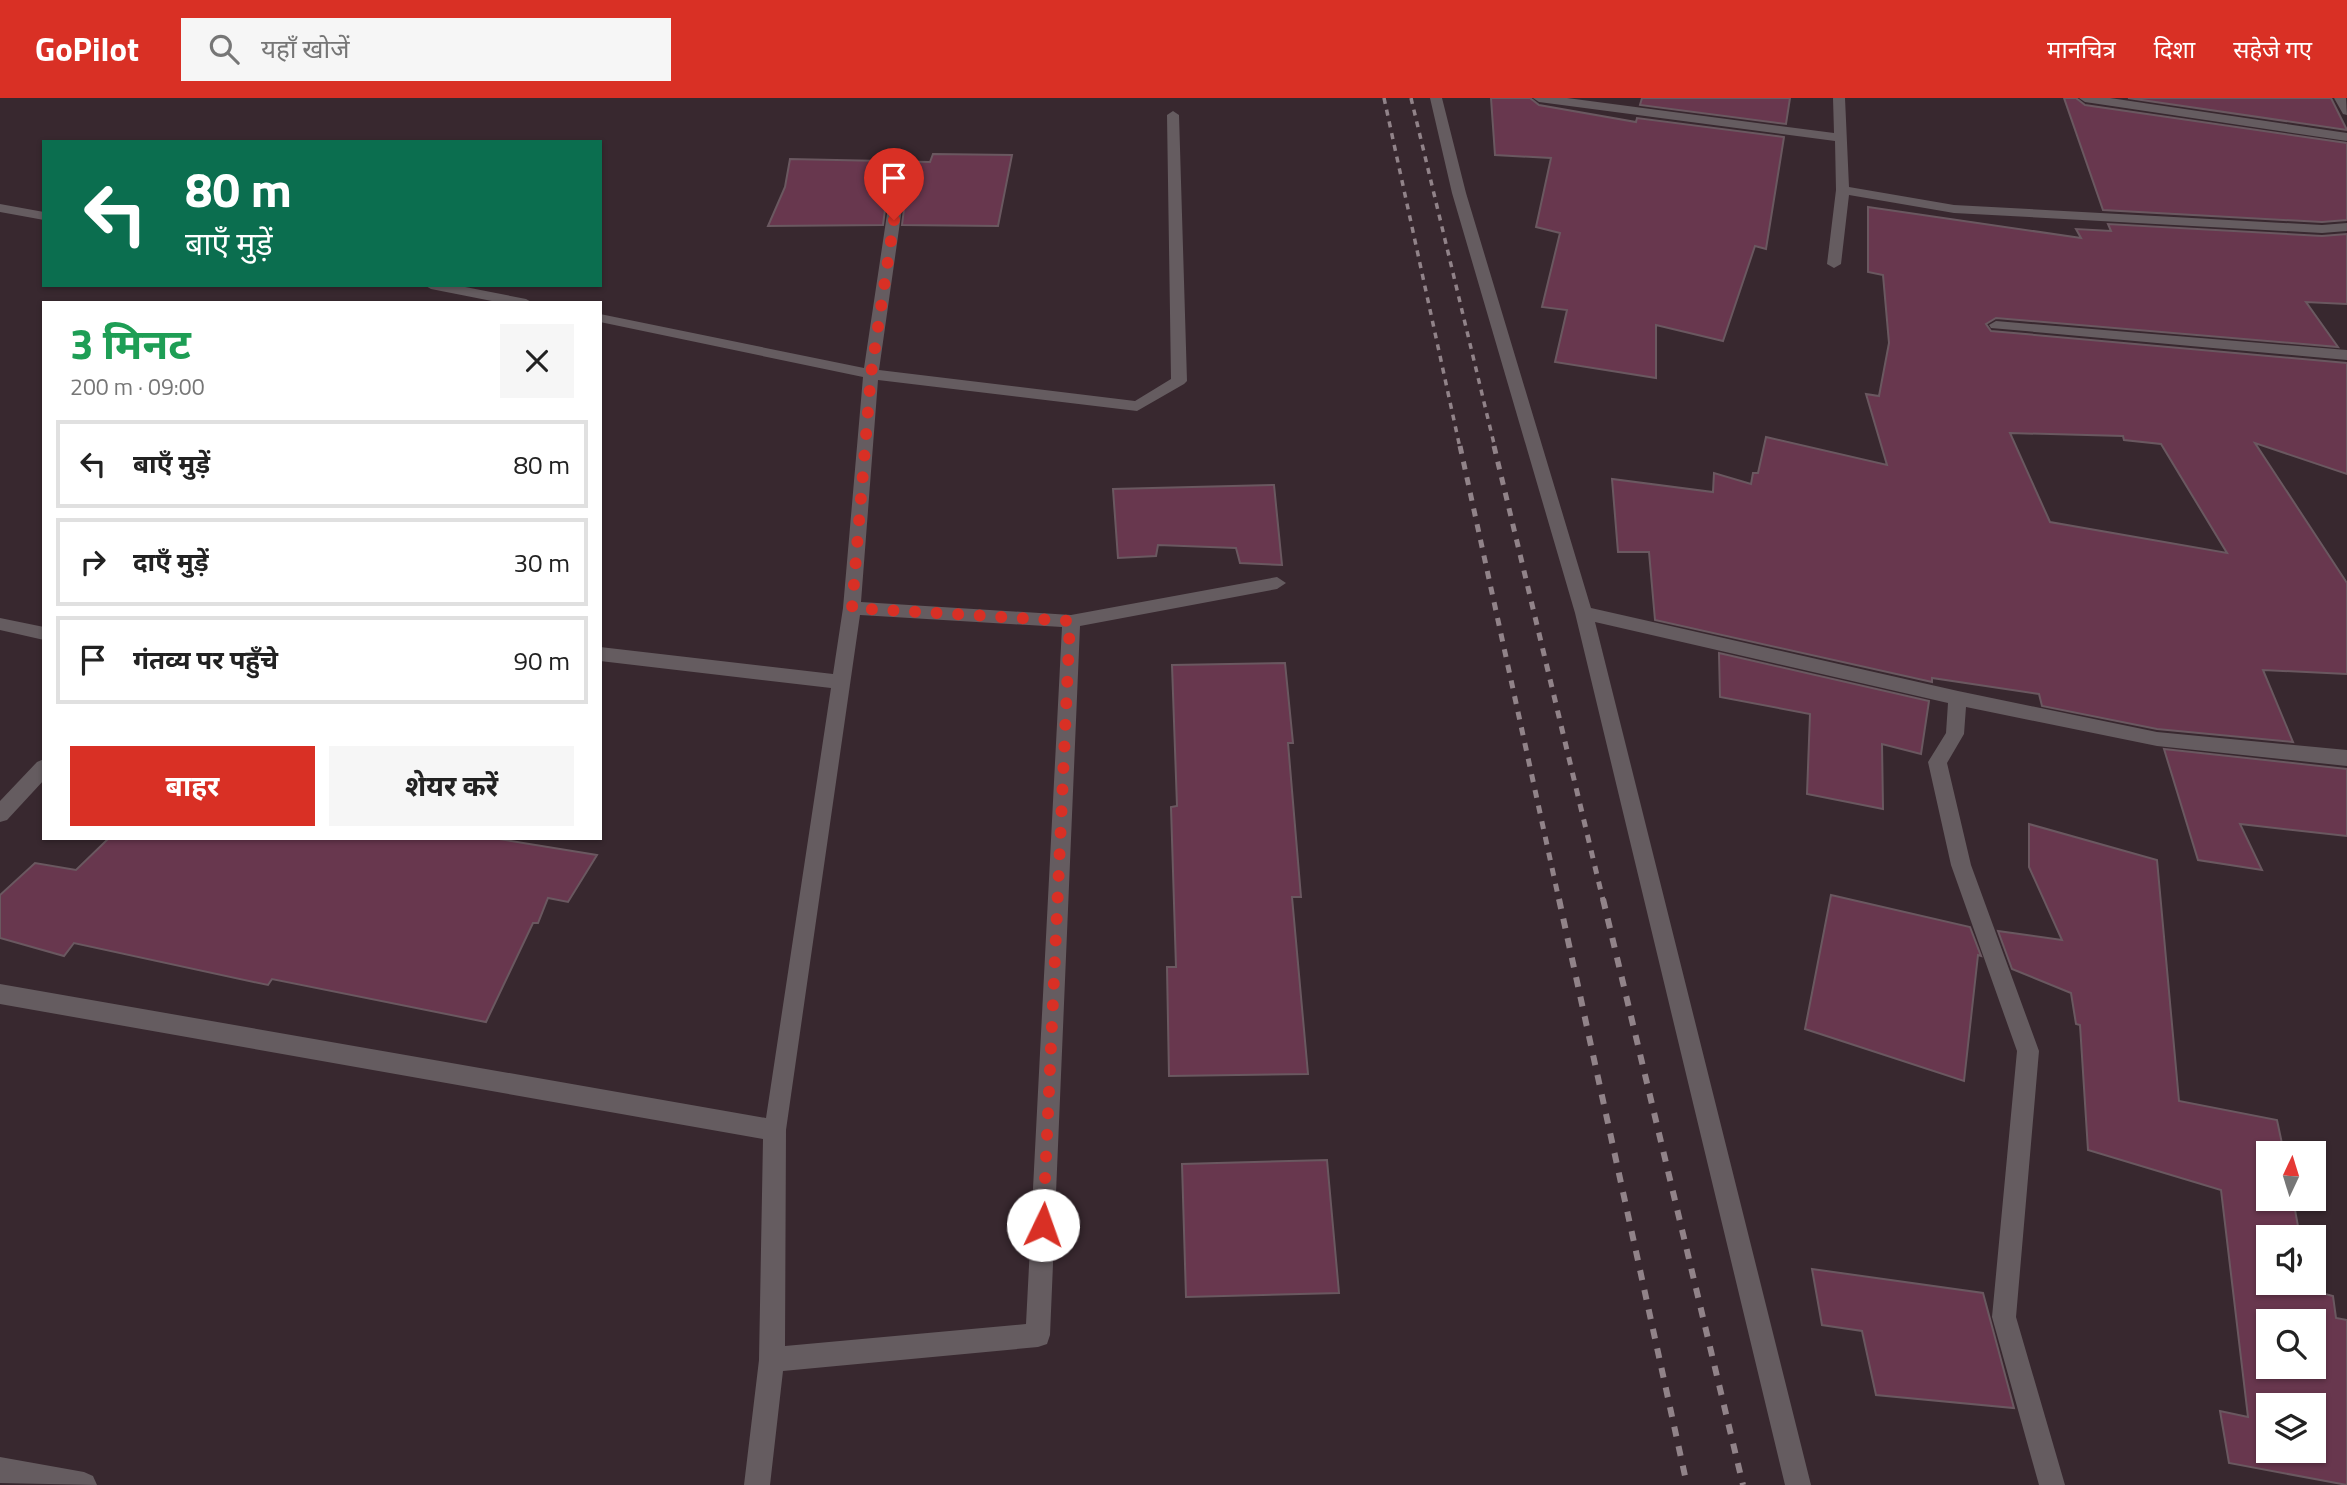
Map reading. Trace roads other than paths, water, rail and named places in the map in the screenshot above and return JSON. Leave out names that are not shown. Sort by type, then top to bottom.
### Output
[{"type":"street","points":[[1436,98],[1459,193],[1584,613],[1798,1485]]},
{"type":"street","points":[[1539,98],[1841,138]]},
{"type":"street","points":[[1834,264],[1843,190],[1839,98]]},
{"type":"street","points":[[2085,98],[2347,137]]},
{"type":"street","points":[[2340,98],[2347,111]]},
{"type":"street","points":[[602,318],[871,374],[1137,406],[1178,381],[1172,115]]},
{"type":"street","points":[[1843,190],[1954,209],[2322,229],[2347,227]]},
{"type":"street","points":[[757,1485],[772,1360],[775,1130],[852,608],[871,374],[897,194]]},
{"type":"street","points":[[0,208],[42,216]]},
{"type":"street","points":[[441,287],[511,301]]},
{"type":"street","points":[[1996,325],[2347,355]]},
{"type":"street","points":[[852,608],[1070,621],[1278,583]]},
{"type":"street","points":[[1584,613],[1958,698],[2157,739],[2347,758]]},
{"type":"street","points":[[772,1360],[1038,1335],[1070,621]]},
{"type":"street","points":[[0,624],[42,634]]},
{"type":"street","points":[[602,654],[841,682]]},
{"type":"street","points":[[1958,698],[1955,734],[1937,762],[1961,865],[2028,1051],[2004,1317],[2052,1485]]},
{"type":"street","points":[[0,814],[42,769]]},
{"type":"street","points":[[0,993],[775,1130]]},
{"type":"street","points":[[0,1470],[84,1485]]},
{"type":"railway","points":[[1384,98],[1460,448]]},
{"type":"railway","points":[[1411,98],[1495,448]]},
{"type":"railway","points":[[1460,446],[1559,900]]},
{"type":"railway","points":[[1494,446],[1603,900]]},
{"type":"railway","points":[[1559,899],[1687,1485]]},
{"type":"railway","points":[[1603,899],[1743,1485]]}]
